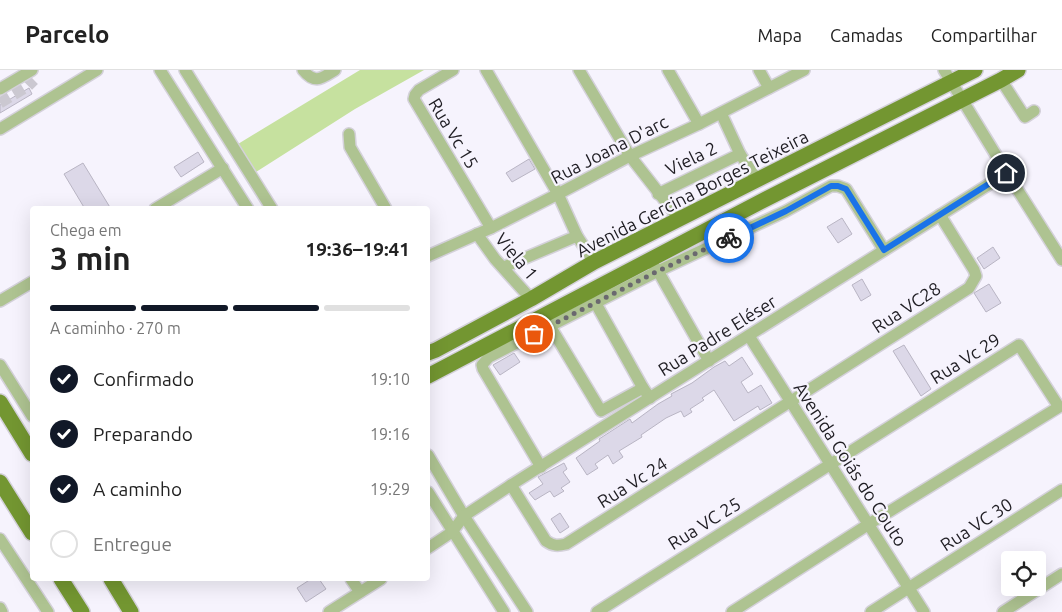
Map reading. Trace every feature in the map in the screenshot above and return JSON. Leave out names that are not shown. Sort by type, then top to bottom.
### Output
[{"type":"main road","name":"Avenida Gercina Borges Teixeira","points":[[430,352],[531,299],[594,262],[758,181],[948,76],[976,70]]},
{"type":"main road","points":[[430,375],[653,265],[766,199],[1018,70]]},
{"type":"main road","points":[[779,169],[778,174],[781,180],[791,187]]},
{"type":"main road","points":[[758,181],[767,187],[766,199]]},
{"type":"main road","points":[[0,402],[30,451]]},
{"type":"main road","points":[[0,482],[5,501],[30,531]]},
{"type":"main road","points":[[62,581],[82,612]]},
{"type":"main road","points":[[112,581],[132,612]]},
{"type":"street","points":[[0,129],[97,70]]},
{"type":"street","points":[[160,70],[246,206]]},
{"type":"street","points":[[185,70],[270,206]]},
{"type":"street","points":[[304,70],[315,79],[321,78],[335,70]]},
{"type":"street","name":"Rua Vc 15","points":[[453,70],[419,90],[414,99],[491,228]]},
{"type":"street","points":[[486,70],[558,194],[577,236],[594,262]]},
{"type":"street","points":[[578,70],[630,156],[680,220]]},
{"type":"street","points":[[668,70],[699,124]]},
{"type":"street","points":[[759,70],[769,88]]},
{"type":"street","name":"Rua Joana D'arc","points":[[430,255],[491,228],[630,156],[699,124],[804,70]]},
{"type":"street","points":[[0,89],[34,73]]},
{"type":"street","points":[[948,76],[1006,173],[1062,260]]},
{"type":"street","points":[[1001,80],[1024,117],[1034,111]]},
{"type":"street","points":[[721,112],[740,154],[758,181]]},
{"type":"street","points":[[349,134],[350,148],[384,206]]},
{"type":"street","name":"Viela 2","points":[[658,194],[740,154]]},
{"type":"street","points":[[160,206],[223,168]]},
{"type":"street","name":"Rua Padre Eléser","points":[[430,547],[452,532],[464,516],[511,485],[1006,173]]},
{"type":"street","points":[[541,467],[483,369],[482,365],[489,357],[595,302],[653,265],[786,211],[831,186],[846,189],[884,250]]},
{"type":"street","name":"Rua VC28","points":[[791,402],[969,288],[974,282],[976,276],[974,270],[940,215]]},
{"type":"street","name":"Viela 1","points":[[477,234],[495,259],[531,299]]},
{"type":"street","points":[[504,267],[577,236]]},
{"type":"street","points":[[653,265],[709,361]]},
{"type":"street","points":[[0,301],[30,283]]},
{"type":"street","points":[[595,302],[650,398]]},
{"type":"street","points":[[550,326],[601,411],[643,388]]},
{"type":"street","name":"Avenida Goiás do Couto","points":[[748,336],[924,612]]},
{"type":"street","name":"Rua Vc 29","points":[[830,464],[1019,345],[1059,407],[869,524]]},
{"type":"street","points":[[0,365],[30,413]]},
{"type":"street","name":"Rua Vc 24","points":[[511,485],[546,541],[552,545],[566,544],[791,402]]},
{"type":"street","points":[[430,458],[464,516],[527,612]]},
{"type":"street","name":"Rua VC 25","points":[[597,612],[830,464]]},
{"type":"street","name":"Rua VC 30","points":[[871,612],[1062,490]]},
{"type":"street","points":[[430,495],[504,612]]},
{"type":"street","points":[[732,612],[869,524]]},
{"type":"street","points":[[0,539],[48,612]]},
{"type":"street","points":[[1002,612],[1062,574]]},
{"type":"street","points":[[329,612],[361,587],[376,581]]},
{"type":"street","points":[[0,608],[2,612]]},
{"type":"green space","points":[[360,70],[424,70],[355,109],[256,172],[238,144]]},
{"type":"building","points":[[29,88],[32,94],[0,113],[0,105]]},
{"type":"building","points":[[198,152],[204,162],[181,177],[174,167]]},
{"type":"building","points":[[529,159],[535,169],[512,182],[506,173]]},
{"type":"building","points":[[83,163],[109,206],[83,206],[64,174]]},
{"type":"building","points":[[842,218],[852,234],[838,243],[827,227]]},
{"type":"building","points":[[993,247],[1000,258],[984,269],[977,258]]},
{"type":"building","points":[[862,279],[871,295],[861,301],[852,285]]},
{"type":"building","points":[[989,284],[1001,303],[986,312],[974,293]]},
{"type":"building","points":[[904,345],[931,389],[921,396],[893,351]]},
{"type":"building","points":[[514,353],[520,362],[500,375],[493,365]]},
{"type":"building","points":[[742,357],[753,374],[741,382],[748,393],[761,385],[772,403],[760,410],[758,406],[734,421],[714,390],[702,398],[704,400],[690,409],[692,412],[684,417],[681,411],[666,418],[641,435],[642,437],[619,451],[623,457],[613,464],[608,455],[595,464],[598,468],[587,475],[576,458],[600,441],[599,439],[630,419],[632,423],[672,396],[671,394],[692,383],[714,367],[725,361],[729,366]]},
{"type":"building","points":[[564,463],[567,469],[563,472],[570,482],[561,488],[564,491],[554,497],[550,491],[535,500],[529,493],[543,484],[538,477]]},
{"type":"building","points":[[560,513],[569,527],[560,533],[551,519]]},
{"type":"building","points":[[308,581],[320,581],[326,589],[306,602],[297,588]]},
{"type":"tunnel","points":[[0,103],[28,86],[34,80]]},
{"type":"way so far","points":[[534,334],[595,302],[729,238]]},
{"type":"route","points":[[729,238],[786,211],[831,186],[838,186],[846,189],[884,250],[1006,173]]}]
